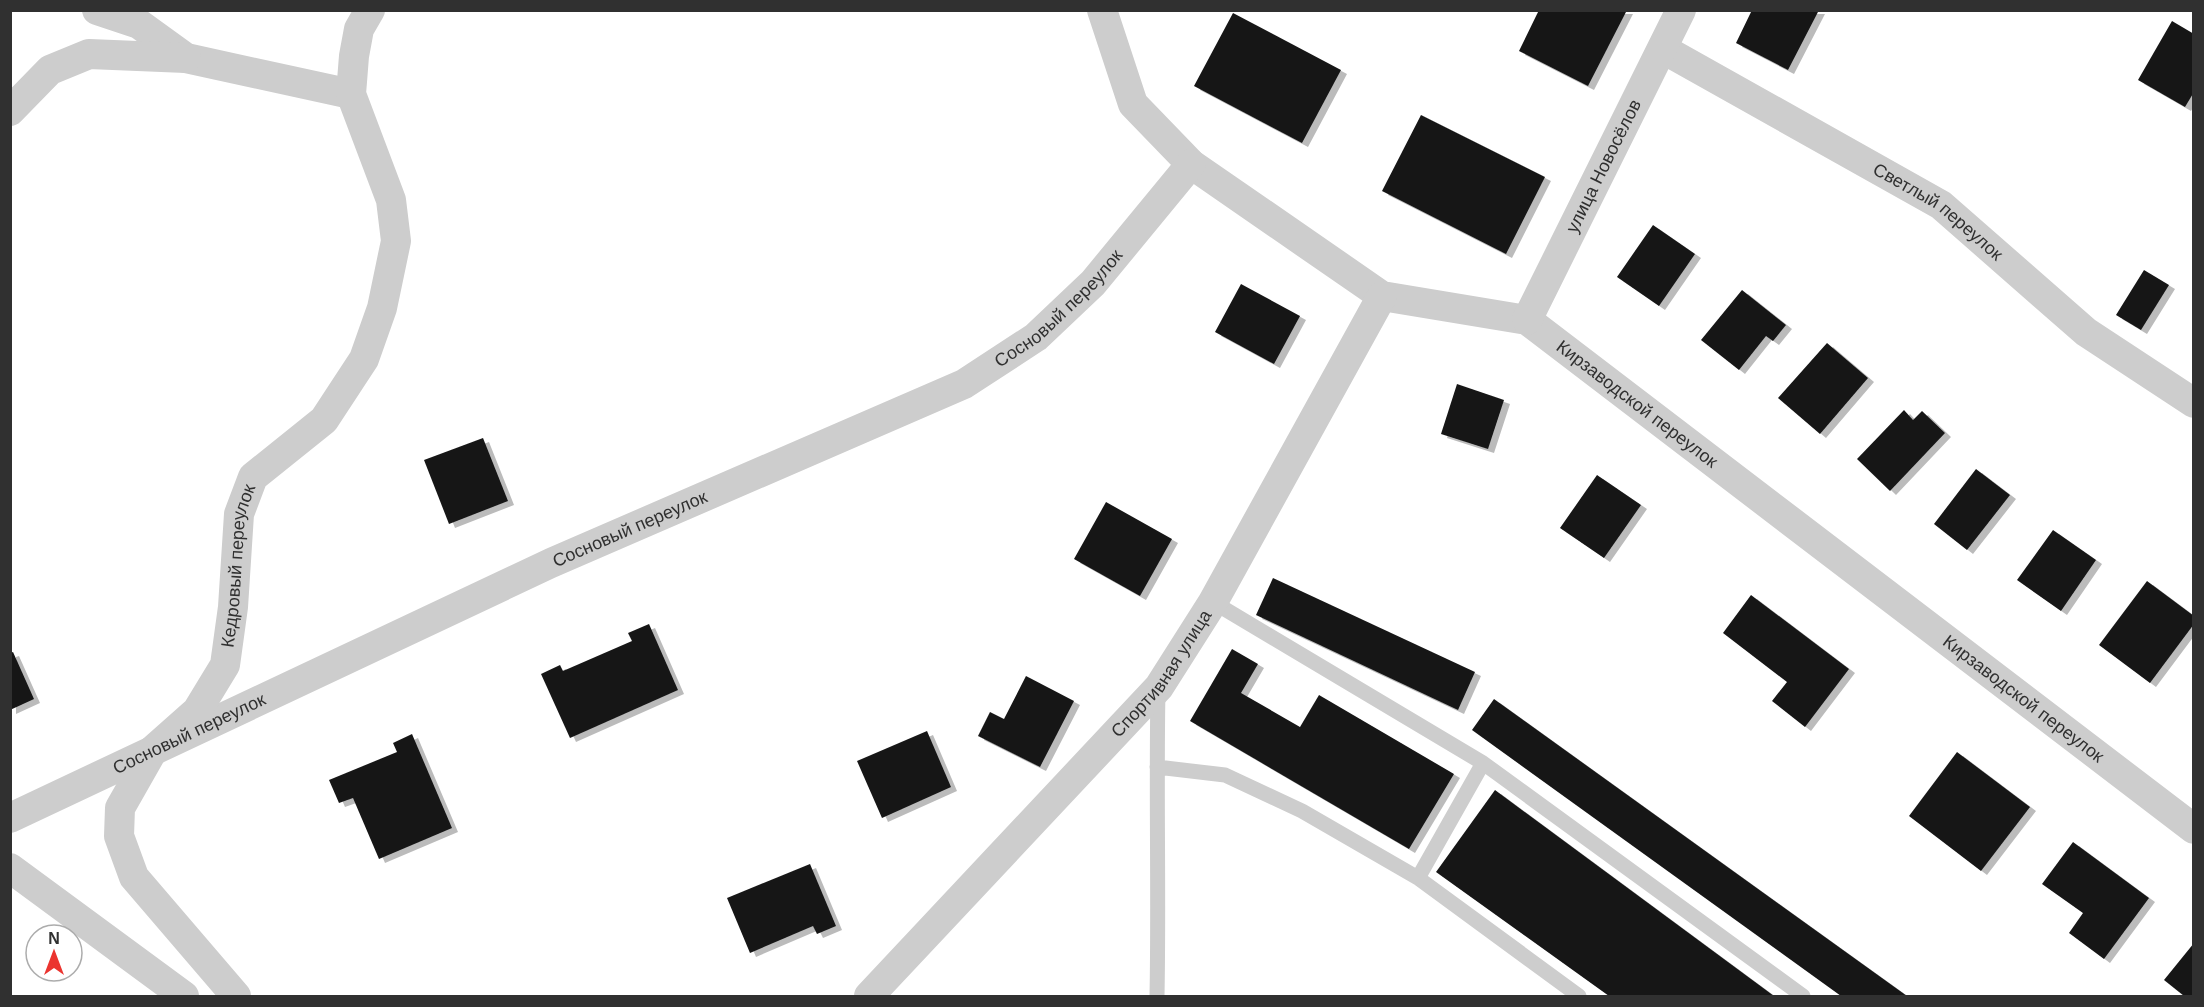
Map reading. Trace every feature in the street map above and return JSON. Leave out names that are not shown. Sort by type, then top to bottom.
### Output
[{"type":"street","points":[[97,10],[139,24],[186,58]]},
{"type":"street","name":"Кедровый переулок","points":[[236,996],[134,877],[119,836],[120,808],[153,750],[197,711],[225,665],[233,607],[239,514],[253,477],[324,420],[364,359],[382,308],[396,241],[391,200],[351,94],[359,29],[370,10]]},
{"type":"street","name":"Кирзаводской переулок","points":[[1102,10],[1133,104],[1191,164],[1382,296],[1527,320],[2193,829]]},
{"type":"street","name":"улица Новосёлов","points":[[1527,320],[1681,10]]},
{"type":"street","name":"Светлый переулок","points":[[1663,49],[1941,205],[2086,332],[2193,402]]},
{"type":"street","points":[[10,111],[50,70],[88,54],[186,58],[351,94]]},
{"type":"street","name":"Сосновый переулок","points":[[10,818],[551,563],[964,384],[1036,338],[1094,283],[1191,164]]},
{"type":"street","name":"Спортивная улица","points":[[869,996],[1159,687],[1213,602],[1382,296]]},
{"type":"street","points":[[10,867],[184,996]]},
{"type":"lane","points":[[1213,602],[1483,763],[1803,996]]},
{"type":"lane","points":[[1157,996],[1160,851],[1157,767],[1159,687]]},
{"type":"lane","points":[[1418,878],[1483,763]]},
{"type":"lane","points":[[1157,767],[1225,775],[1302,811],[1418,878],[1579,996]]},
{"type":"building","points":[[1539,10],[1627,10],[1588,86],[1519,51]]},
{"type":"building","points":[[1752,10],[1819,10],[1788,70],[1736,43]]},
{"type":"building","points":[[1233,13],[1341,70],[1302,143],[1194,86]]},
{"type":"building","points":[[2172,21],[2194,34],[2194,92],[2185,107],[2138,80]]},
{"type":"building","points":[[1421,115],[1545,177],[1506,254],[1382,191]]},
{"type":"building","points":[[1653,225],[1695,254],[1659,306],[1617,277]]},
{"type":"building","points":[[2144,270],[2169,285],[2141,330],[2116,315]]},
{"type":"building","points":[[1241,284],[1300,316],[1274,364],[1215,332]]},
{"type":"building","points":[[1742,290],[1786,325],[1773,341],[1766,336],[1739,370],[1701,340]]},
{"type":"building","points":[[1827,343],[1868,378],[1820,434],[1778,398]]},
{"type":"building","points":[[1457,384],[1504,400],[1488,449],[1441,434]]},
{"type":"building","points":[[1904,410],[1913,420],[1922,411],[1945,433],[1890,491],[1857,459]]},
{"type":"building","points":[[483,438],[508,501],[449,524],[424,460]]},
{"type":"building","points":[[1976,469],[2010,495],[1967,550],[1934,524]]},
{"type":"building","points":[[1597,475],[1641,505],[1604,558],[1560,528]]},
{"type":"building","points":[[1106,502],[1172,539],[1140,596],[1074,559]]},
{"type":"building","points":[[2053,530],[2096,560],[2061,611],[2017,580]]},
{"type":"building","points":[[1273,578],[1475,672],[1458,710],[1256,615]]},
{"type":"building","points":[[2147,581],[2194,616],[2194,624],[2150,683],[2099,645]]},
{"type":"building","points":[[1751,595],[1849,669],[1805,727],[1772,701],[1787,682],[1723,633]]},
{"type":"building","points":[[649,624],[678,690],[570,738],[541,674],[560,665],[563,671],[632,641],[628,633]]},
{"type":"building","points":[[1232,649],[1258,664],[1241,693],[1300,727],[1319,695],[1454,774],[1409,849],[1190,721]]},
{"type":"building","points":[[13,652],[34,699],[10,710],[10,653]]},
{"type":"building","points":[[1026,676],[1074,701],[1040,767],[978,736],[990,712],[1004,719]]},
{"type":"building","points":[[1494,699],[1907,996],[1841,996],[1472,730]]},
{"type":"building","points":[[927,731],[951,787],[882,818],[857,761]]},
{"type":"building","points":[[412,734],[452,828],[379,859],[353,798],[339,803],[329,780],[397,752],[393,743]]},
{"type":"building","points":[[1957,752],[2030,807],[1981,871],[1909,816]]},
{"type":"building","points":[[1495,790],[1774,996],[1609,996],[1436,872]]},
{"type":"building","points":[[2073,842],[2149,898],[2104,959],[2069,933],[2083,913],[2042,884]]},
{"type":"building","points":[[810,864],[836,926],[817,934],[813,926],[750,953],[727,898]]},
{"type":"building","points":[[2194,943],[2194,996],[2184,996],[2164,980]]}]
